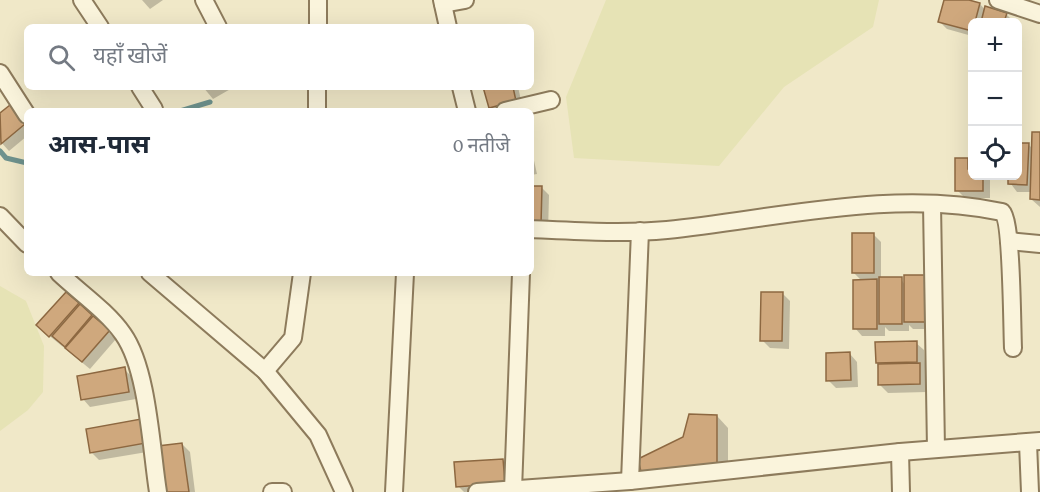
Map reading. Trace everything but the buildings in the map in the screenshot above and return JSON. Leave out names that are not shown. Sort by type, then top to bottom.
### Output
[{"type":"street","points":[[82,0],[98,24]]},
{"type":"street","points":[[204,0],[216,24]]},
{"type":"street","points":[[318,0],[318,24]]},
{"type":"street","points":[[447,24],[442,2],[465,0]]},
{"type":"street","points":[[998,0],[1040,14]]},
{"type":"street","points":[[0,73],[24,110]]},
{"type":"street","points":[[142,90],[153,108]]},
{"type":"street","points":[[317,90],[317,108]]},
{"type":"street","points":[[462,90],[466,108]]},
{"type":"street","points":[[518,108],[551,100]]},
{"type":"street","points":[[932,204],[936,449]]},
{"type":"street","points":[[534,229],[640,231],[832,207],[932,204],[1002,212],[1007,219],[1009,241],[1013,348]]},
{"type":"street","points":[[0,216],[24,241]]},
{"type":"street","points":[[630,481],[640,231]]},
{"type":"street","points":[[1009,241],[1040,244]]},
{"type":"street","points":[[62,276],[122,333],[130,347],[142,382],[158,492]]},
{"type":"street","points":[[154,276],[265,371],[318,435],[344,492]]},
{"type":"street","points":[[265,371],[293,338],[302,276]]},
{"type":"street","points":[[394,492],[405,276]]},
{"type":"street","points":[[513,490],[521,276]]},
{"type":"street","points":[[477,492],[630,481],[900,452],[1034,442],[1030,492]]},
{"type":"street","points":[[900,452],[901,492]]},
{"type":"shaded area","points":[[606,0],[879,0],[873,27],[784,87],[719,166],[574,158],[566,97]]},
{"type":"shaded area","points":[[0,286],[26,301],[44,346],[43,392],[28,410],[0,431]]},
{"type":"waterway","points":[[190,108],[210,102]]},
{"type":"waterway","points":[[0,151],[6,158],[24,162]]}]
